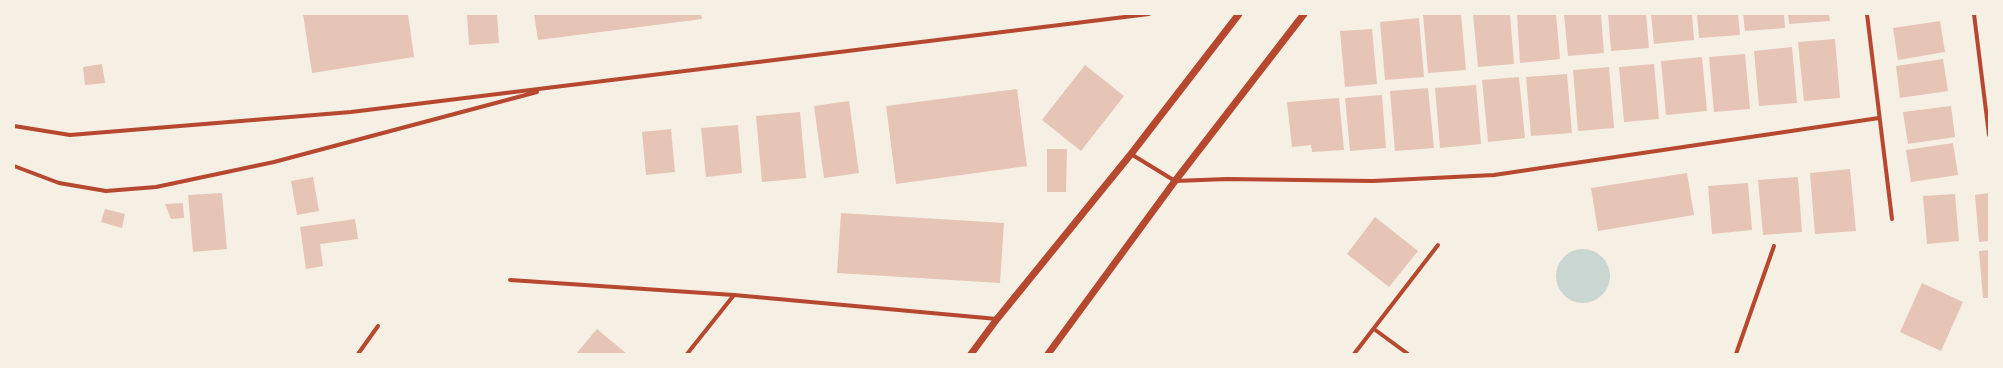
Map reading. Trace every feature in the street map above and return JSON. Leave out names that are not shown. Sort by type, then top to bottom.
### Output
[{"type":"street","points":[[14,126],[70,136],[351,112],[1130,15],[1149,14]]},
{"type":"street","points":[[971,354],[997,319],[1131,154],[1239,14]]},
{"type":"street","points":[[1048,354],[1175,181],[1304,14]]},
{"type":"street","points":[[1867,14],[1892,219]]},
{"type":"street","points":[[1974,14],[1989,135]]},
{"type":"street","points":[[14,166],[60,183],[106,191],[156,187],[274,162],[551,88]]},
{"type":"street","points":[[1131,154],[1175,181],[1227,179],[1373,181],[1494,174],[1879,118]]},
{"type":"street","points":[[1354,354],[1438,245]]},
{"type":"street","points":[[1736,354],[1774,246]]},
{"type":"street","points":[[510,280],[734,295],[997,319]]},
{"type":"street","points":[[687,354],[734,295]]},
{"type":"street","points":[[358,354],[378,326]]},
{"type":"street","points":[[1374,329],[1408,354]]},
{"type":"shaded area","points":[[1578,249],[1588,249],[1598,253],[1606,261],[1610,271],[1610,281],[1606,291],[1598,299],[1588,303],[1578,303],[1568,299],[1560,291],[1556,281],[1556,271],[1560,261],[1568,253]]},
{"type":"building","points":[[303,14],[408,14],[414,57],[312,73]]},
{"type":"building","points":[[467,14],[497,14],[499,43],[469,45]]},
{"type":"building","points":[[534,14],[701,14],[702,19],[538,40]]},
{"type":"building","points":[[1423,14],[1461,14],[1466,70],[1428,73]]},
{"type":"building","points":[[1473,14],[1510,14],[1514,64],[1478,67]]},
{"type":"building","points":[[1517,14],[1556,14],[1560,59],[1520,63]]},
{"type":"building","points":[[1564,14],[1601,14],[1604,53],[1568,56]]},
{"type":"building","points":[[1608,14],[1646,14],[1649,48],[1611,51]]},
{"type":"building","points":[[1651,14],[1692,14],[1694,40],[1654,44]]},
{"type":"building","points":[[1697,14],[1738,14],[1740,35],[1699,38]]},
{"type":"building","points":[[1743,14],[1784,14],[1785,28],[1745,31]]},
{"type":"building","points":[[1788,14],[1829,14],[1830,21],[1789,24]]},
{"type":"building","points":[[1419,18],[1424,77],[1385,80],[1380,22]]},
{"type":"building","points":[[1940,21],[1945,52],[1898,60],[1893,28]]},
{"type":"building","points":[[1372,29],[1377,84],[1345,87],[1340,31]]},
{"type":"building","points":[[1835,39],[1840,98],[1804,101],[1798,42]]},
{"type":"building","points":[[1792,47],[1797,103],[1759,106],[1754,51]]},
{"type":"building","points":[[1745,54],[1750,109],[1714,112],[1709,57]]},
{"type":"building","points":[[1702,57],[1707,111],[1666,115],[1661,61]]},
{"type":"building","points":[[1943,59],[1948,91],[1900,98],[1896,66]]},
{"type":"building","points":[[102,64],[105,83],[85,85],[83,67]]},
{"type":"building","points":[[1654,64],[1659,119],[1624,122],[1619,67]]},
{"type":"building","points":[[1085,65],[1124,96],[1081,151],[1042,120]]},
{"type":"building","points":[[1609,67],[1614,128],[1578,131],[1573,70]]},
{"type":"building","points":[[1567,74],[1572,133],[1531,136],[1526,77]]},
{"type":"building","points":[[1519,77],[1525,138],[1488,142],[1482,80]]},
{"type":"building","points":[[1476,85],[1481,144],[1440,148],[1435,88]]},
{"type":"building","points":[[1428,88],[1434,148],[1395,151],[1390,91]]},
{"type":"building","points":[[1017,89],[1027,166],[896,184],[886,106]]},
{"type":"building","points":[[1382,95],[1386,148],[1350,151],[1345,98]]},
{"type":"building","points":[[1339,98],[1344,150],[1312,152],[1311,145],[1292,147],[1287,102]]},
{"type":"building","points":[[849,101],[859,173],[824,178],[814,106]]},
{"type":"building","points":[[1951,106],[1955,137],[1908,144],[1903,112]]},
{"type":"building","points":[[800,112],[806,178],[762,182],[756,116]]},
{"type":"building","points":[[738,125],[742,173],[706,177],[701,128]]},
{"type":"building","points":[[671,129],[675,172],[646,175],[642,132]]},
{"type":"building","points":[[1953,143],[1958,175],[1911,182],[1906,150]]},
{"type":"building","points":[[1047,149],[1067,149],[1066,192],[1047,192]]},
{"type":"building","points":[[1850,169],[1856,231],[1815,234],[1810,173]]},
{"type":"building","points":[[1687,173],[1694,215],[1598,231],[1591,188]]},
{"type":"building","points":[[313,177],[319,211],[297,215],[291,181]]},
{"type":"building","points":[[1798,177],[1802,232],[1763,235],[1758,180]]},
{"type":"building","points":[[1748,183],[1752,230],[1712,234],[1708,186]]},
{"type":"building","points":[[222,193],[227,249],[193,252],[188,195]]},
{"type":"building","points":[[1989,193],[1989,241],[1979,242],[1975,195]]},
{"type":"building","points":[[1955,194],[1959,241],[1927,244],[1923,196]]},
{"type":"building","points":[[183,203],[184,218],[171,219],[165,204]]},
{"type":"building","points":[[105,209],[125,214],[122,228],[101,222]]},
{"type":"building","points":[[841,213],[1004,223],[1000,283],[837,273]]},
{"type":"building","points":[[1375,217],[1418,251],[1389,287],[1347,254]]},
{"type":"building","points":[[355,219],[358,239],[320,244],[323,266],[306,269],[300,227]]},
{"type":"building","points":[[1989,250],[1989,298],[1983,298],[1979,251]]},
{"type":"building","points":[[1922,283],[1963,302],[1941,351],[1900,332]]},
{"type":"building","points":[[597,329],[627,354],[576,354]]}]
